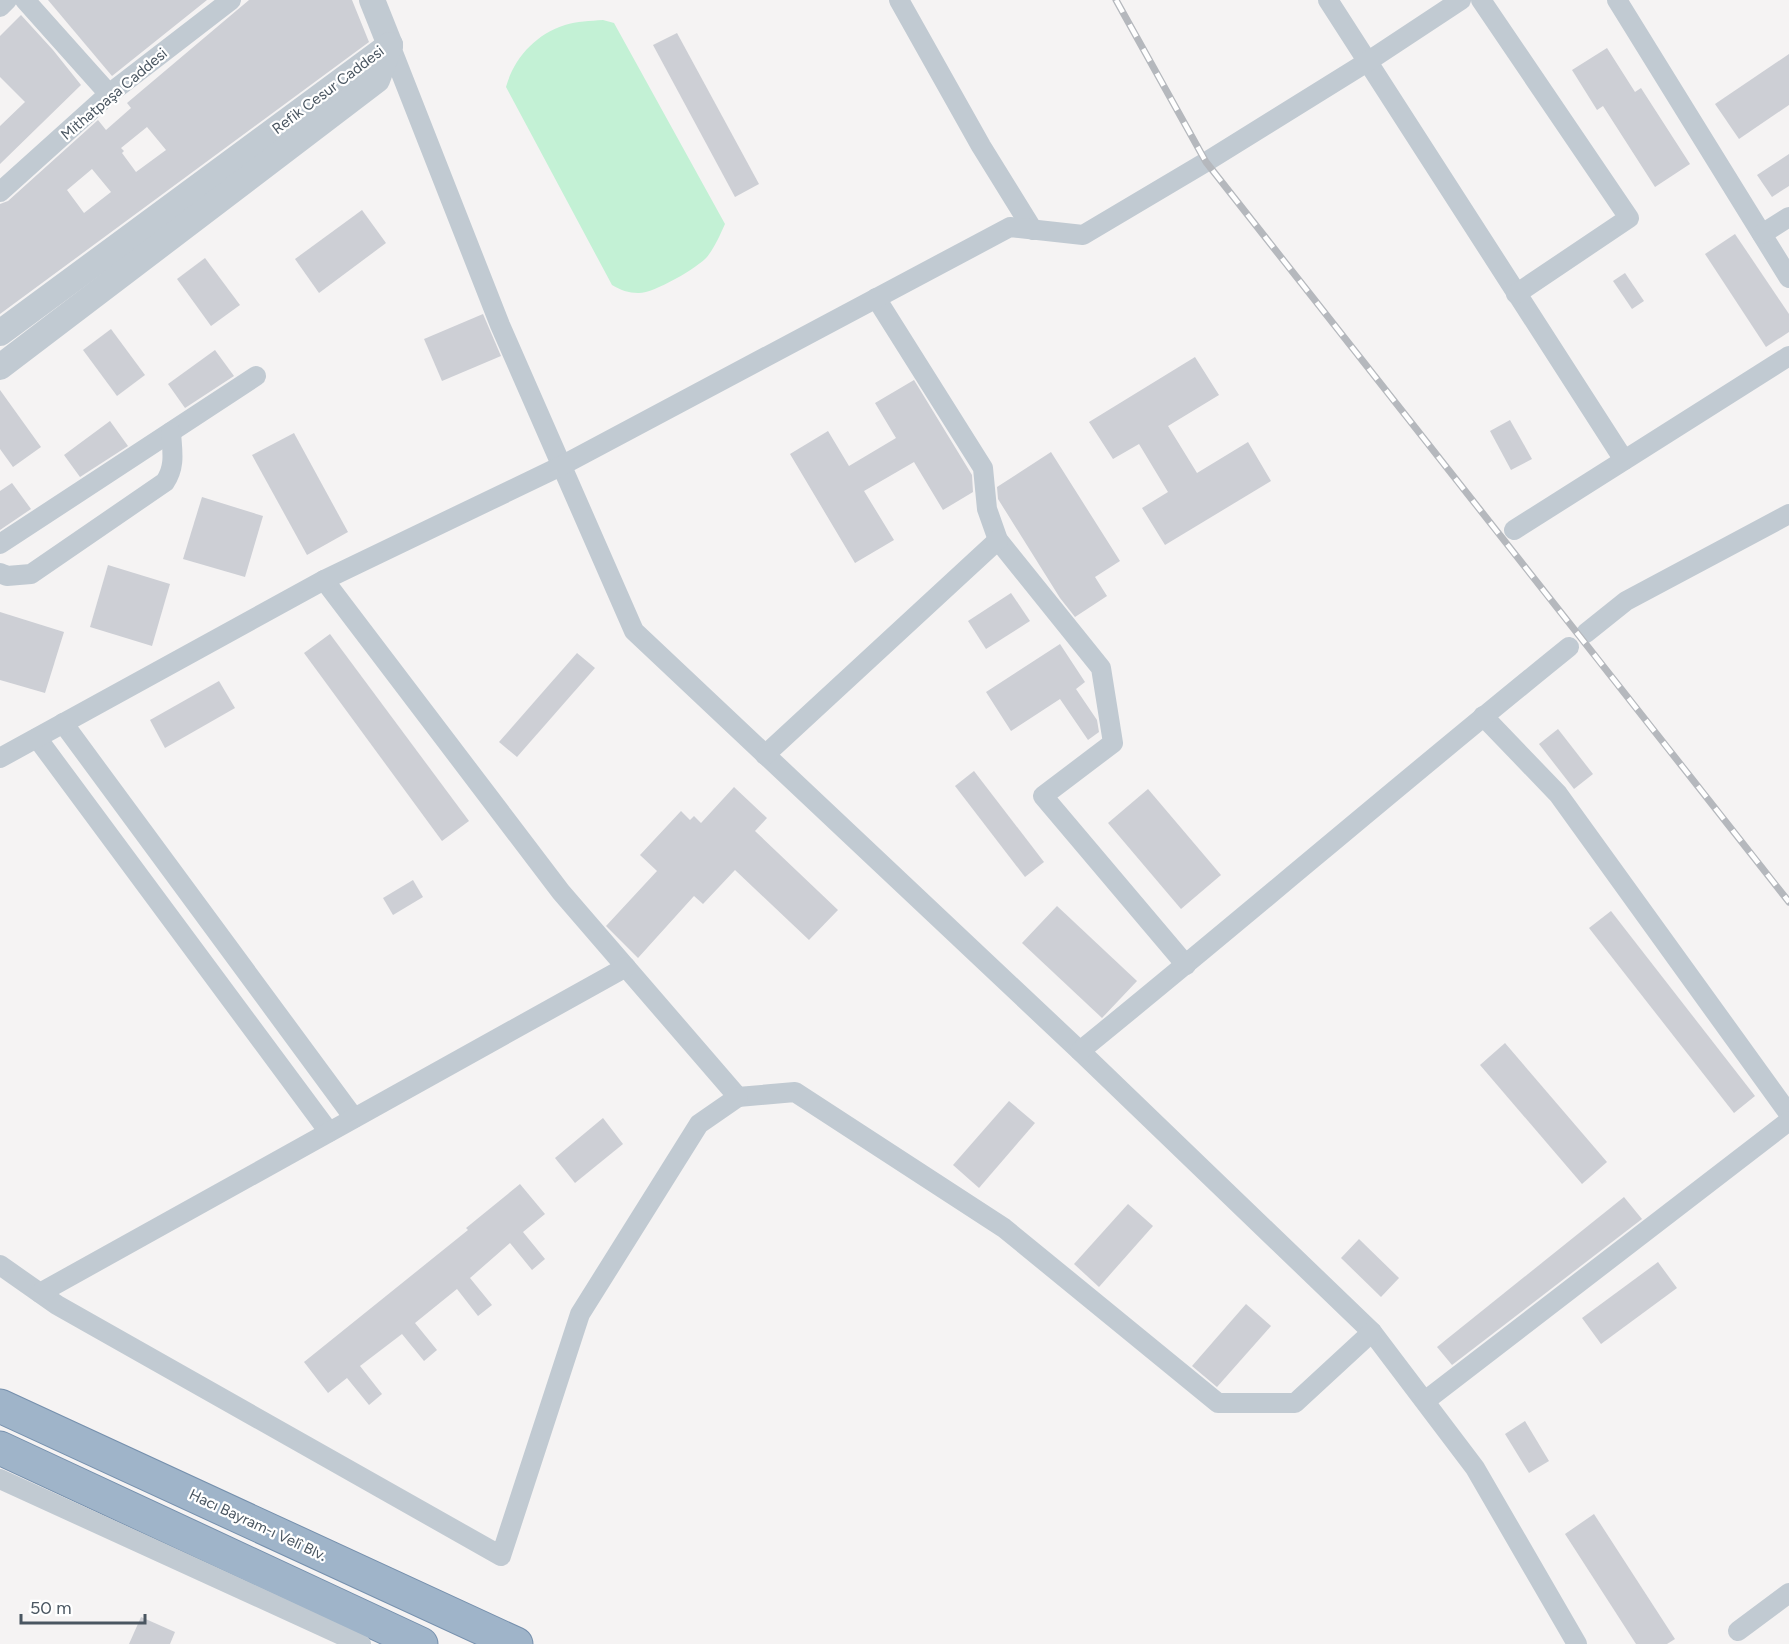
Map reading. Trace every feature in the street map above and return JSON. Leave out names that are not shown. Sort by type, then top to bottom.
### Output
[{"type":"highway","name":"Hacı Bayram-ı Velî Blv.","points":[[0,1406],[516,1644]]},
{"type":"highway","points":[[0,1448],[422,1644]]},
{"type":"street","points":[[0,7],[7,0]]},
{"type":"street","points":[[25,0],[109,94]]},
{"type":"street","name":"Mithatpaşa Caddesi","points":[[0,192],[109,94],[231,0]]},
{"type":"street","points":[[372,0],[500,325],[634,631],[1080,1051],[1372,1332],[1475,1468],[1577,1644]]},
{"type":"street","points":[[899,0],[981,146],[1034,230]]},
{"type":"street","points":[[1328,0],[1624,460]]},
{"type":"street","points":[[0,758],[324,580],[561,466],[1010,227],[1083,235],[1367,62],[1461,0]]},
{"type":"street","points":[[1481,0],[1629,218],[1516,294]]},
{"type":"street","points":[[1626,3],[1789,278]]},
{"type":"street","name":"Refik Cesur Caddesi","points":[[0,333],[390,45]]},
{"type":"street","name":"Refik Cesur Caddesi","points":[[0,367],[376,80],[390,45]]},
{"type":"street","points":[[1762,234],[1789,217]]},
{"type":"street","points":[[876,298],[983,468],[987,509],[998,540],[1101,668],[1113,743],[1043,796],[1186,965]]},
{"type":"street","points":[[1514,530],[1789,357]]},
{"type":"street","points":[[0,544],[256,376]]},
{"type":"street","points":[[0,573],[7,576],[31,574],[165,482],[171,474],[173,461],[171,432]]},
{"type":"street","points":[[1586,633],[1626,601],[1789,514]]},
{"type":"street","points":[[765,754],[998,540]]},
{"type":"street","points":[[324,580],[561,892],[738,1096]]},
{"type":"street","points":[[1080,1051],[1569,647]]},
{"type":"street","points":[[1483,716],[1558,794],[1789,1114]]},
{"type":"street","points":[[63,723],[354,1118]]},
{"type":"street","points":[[36,738],[330,1132]]},
{"type":"street","points":[[40,1293],[626,967]]},
{"type":"street","points":[[0,1265],[57,1305],[501,1556],[580,1314],[699,1124],[738,1096],[795,1092],[1004,1228],[1218,1403],[1295,1403],[1372,1332]]},
{"type":"street","points":[[1425,1401],[1789,1121]]},
{"type":"street","points":[[0,1479],[361,1644]]},
{"type":"street","points":[[1738,1631],[1789,1593]]},
{"type":"green space","points":[[603,20],[614,23],[725,224],[717,241],[702,262],[674,280],[638,293],[621,290],[612,285],[506,87],[521,57],[545,34],[570,24]]},
{"type":"building","points":[[48,0],[207,0],[112,76]]},
{"type":"building","points":[[249,0],[352,0],[369,42],[0,314],[0,204],[8,201],[98,120],[106,130],[131,108],[127,103]],"holes":[[[147,127],[166,150],[136,172],[122,153],[124,151],[121,148]],[[92,169],[111,192],[84,213],[67,190]]]},
{"type":"building","points":[[21,15],[81,85],[0,164],[0,126],[25,102],[0,77],[0,36]]},
{"type":"building","points":[[677,33],[759,184],[735,197],[653,45]]},
{"type":"building","points":[[1607,48],[1635,92],[1641,88],[1690,164],[1655,187],[1603,106],[1597,110],[1572,70]]},
{"type":"building","points":[[1789,54],[1789,105],[1739,139],[1715,104]]},
{"type":"building","points":[[1789,154],[1789,186],[1772,197],[1757,175]]},
{"type":"building","points":[[362,210],[386,243],[319,293],[295,259]]},
{"type":"building","points":[[1735,234],[1789,314],[1789,332],[1766,347],[1705,254]]},
{"type":"building","points":[[205,258],[240,305],[211,326],[177,279]]},
{"type":"building","points":[[1625,273],[1644,301],[1632,309],[1613,281]]},
{"type":"building","points":[[483,314],[501,356],[442,381],[424,339]]},
{"type":"building","points":[[111,329],[145,375],[117,396],[83,350]]},
{"type":"building","points":[[215,350],[234,376],[185,408],[168,384]]},
{"type":"building","points":[[1195,357],[1219,395],[1168,426],[1197,473],[1248,442],[1271,481],[1165,545],[1142,508],[1168,492],[1139,444],[1113,459],[1089,422]]},
{"type":"building","points":[[914,380],[972,475],[973,492],[943,510],[914,462],[864,491],[894,540],[855,563],[790,454],[828,431],[849,466],[896,438],[875,403]]},
{"type":"building","points":[[0,390],[41,447],[13,467],[0,449]]},
{"type":"building","points":[[1510,420],[1532,459],[1511,470],[1490,431]]},
{"type":"building","points":[[110,421],[128,446],[80,477],[64,455]]},
{"type":"building","points":[[294,433],[348,532],[307,555],[252,455]]},
{"type":"building","points":[[1051,452],[1120,561],[1095,577],[1107,596],[1075,617],[1060,598],[998,499],[997,487]]},
{"type":"building","points":[[12,483],[31,509],[0,530],[0,491]]},
{"type":"building","points":[[202,497],[263,516],[245,577],[183,559]]},
{"type":"building","points":[[108,565],[170,584],[152,646],[90,627]]},
{"type":"building","points":[[1011,593],[1030,621],[986,649],[968,621]]},
{"type":"building","points":[[0,612],[64,632],[45,693],[0,680]]},
{"type":"building","points":[[330,634],[469,821],[442,841],[304,653]]},
{"type":"building","points":[[1060,644],[1085,682],[1076,689],[1097,720],[1099,732],[1088,740],[1060,699],[1011,731],[986,692]]},
{"type":"building","points":[[577,653],[595,668],[517,757],[499,742]]},
{"type":"building","points":[[219,681],[235,708],[165,748],[150,720]]},
{"type":"building","points":[[1558,729],[1593,774],[1574,789],[1539,744]]},
{"type":"building","points":[[974,771],[1044,862],[1025,877],[955,786]]},
{"type":"building","points":[[734,787],[767,818],[755,831],[838,910],[809,940],[735,870],[703,904],[694,896],[638,958],[606,926],[657,871],[640,855],[681,811],[690,820],[694,816],[701,823]]},
{"type":"building","points":[[1148,789],[1221,875],[1181,909],[1108,823]]},
{"type":"building","points":[[413,880],[423,897],[393,915],[383,898]]},
{"type":"building","points":[[1057,906],[1137,981],[1102,1018],[1022,943]]},
{"type":"building","points":[[1611,911],[1755,1096],[1734,1113],[1589,928]]},
{"type":"building","points":[[1505,1043],[1607,1162],[1582,1184],[1480,1065]]},
{"type":"building","points":[[1009,1101],[1035,1123],[979,1188],[953,1165]]},
{"type":"building","points":[[603,1118],[623,1144],[575,1183],[555,1158]]},
{"type":"building","points":[[520,1184],[545,1214],[523,1232],[545,1259],[532,1270],[510,1243],[470,1278],[492,1305],[478,1316],[457,1289],[415,1323],[437,1350],[424,1361],[402,1334],[360,1366],[382,1394],[369,1405],[347,1378],[328,1393],[304,1362],[468,1230],[466,1228]]},
{"type":"building","points":[[1624,1197],[1642,1219],[1452,1365],[1437,1347]]},
{"type":"building","points":[[1128,1204],[1153,1226],[1099,1287],[1074,1264]]},
{"type":"building","points":[[1359,1239],[1399,1278],[1381,1297],[1341,1258]]},
{"type":"building","points":[[1658,1262],[1677,1288],[1601,1344],[1582,1318]]},
{"type":"building","points":[[1246,1304],[1271,1326],[1217,1387],[1192,1366]]},
{"type":"building","points":[[1525,1421],[1549,1461],[1529,1473],[1505,1434]]},
{"type":"building","points":[[1594,1514],[1675,1639],[1667,1644],[1636,1644],[1565,1534]]},
{"type":"building","points":[[141,1617],[175,1632],[170,1644],[129,1644]]},
{"type":"railway","points":[[1116,0],[1206,162],[1789,902]]}]
